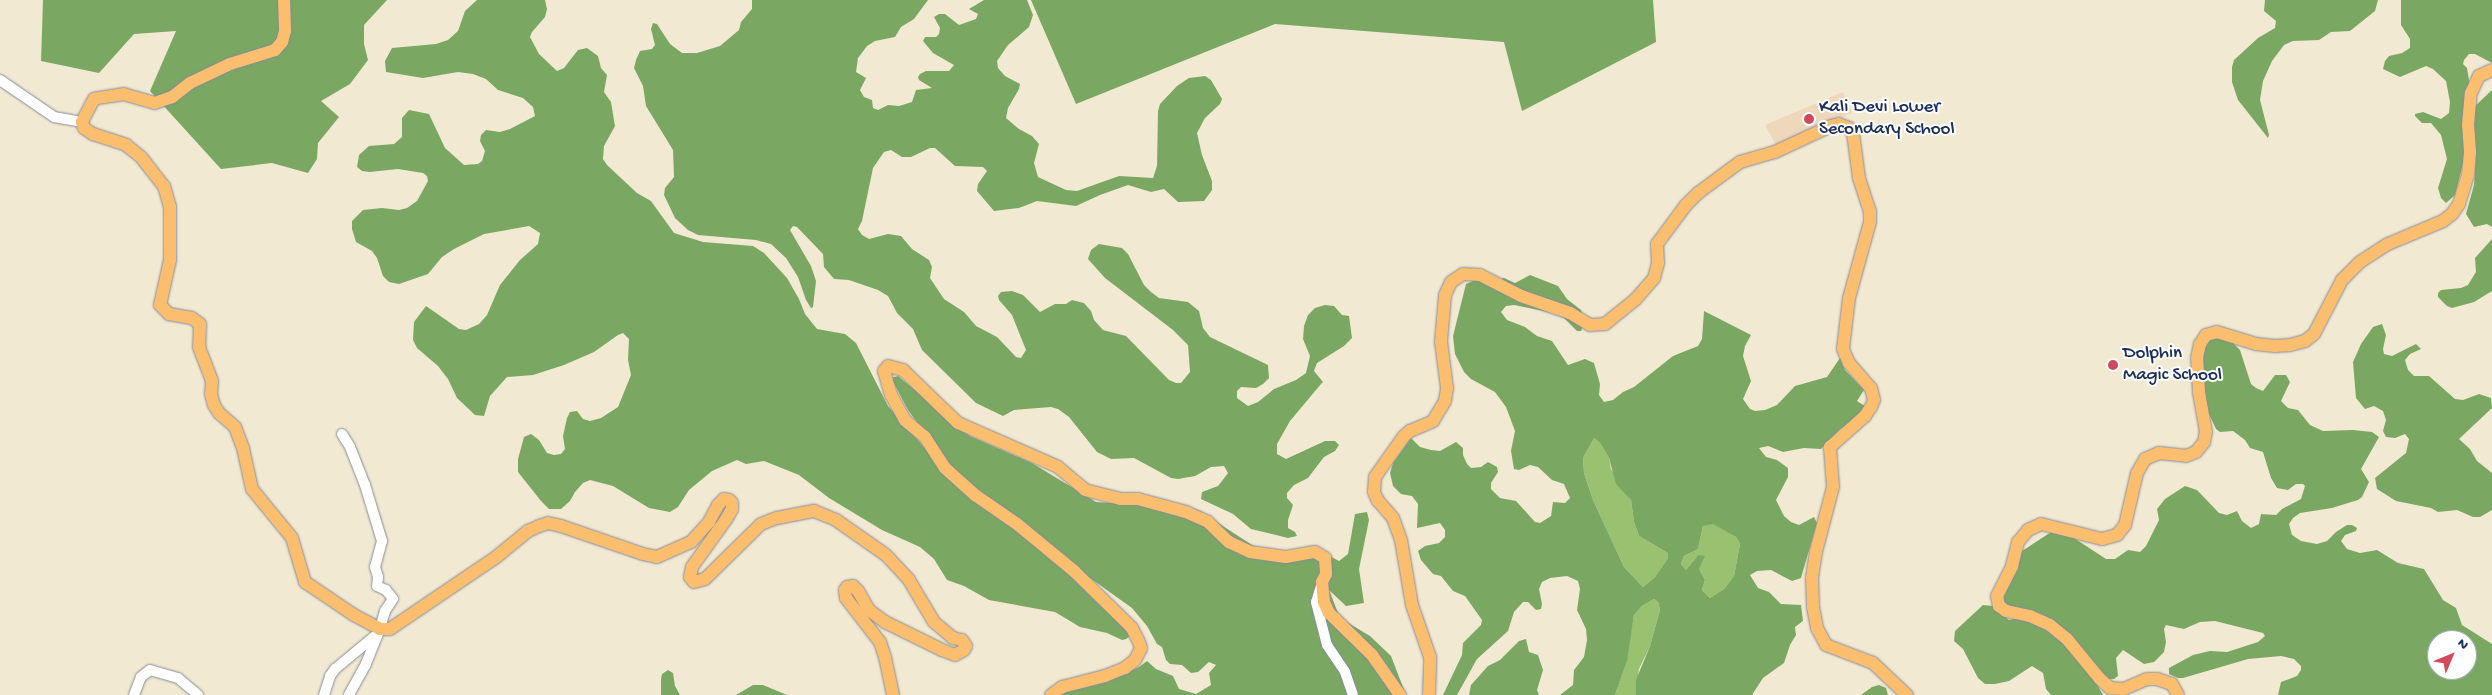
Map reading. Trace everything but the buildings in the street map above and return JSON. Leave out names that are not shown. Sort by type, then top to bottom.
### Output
[{"type":"main road","points":[[284,0],[282,11],[285,31],[282,42],[275,50],[230,64],[190,83],[172,97],[156,103],[124,94],[94,99],[82,122],[84,128],[93,134],[126,145],[142,157],[164,186],[170,207],[170,260],[160,305],[169,314],[192,318],[200,324],[199,347],[212,381],[214,405],[219,413],[235,427],[243,448],[252,489],[292,538],[305,582],[380,629],[390,629],[400,625],[495,558],[528,531],[548,523],[634,552],[657,557],[674,551],[701,533],[718,505],[724,499],[732,503],[732,509],[692,567],[691,580],[694,582],[705,579],[761,524],[776,518],[814,511],[836,520],[886,555],[909,580],[934,622],[953,638],[962,640],[966,646],[964,650],[955,655],[942,650],[885,622],[868,610],[858,590],[853,586],[847,588],[845,590],[846,598],[880,642],[886,658],[893,695]]},
{"type":"main road","points":[[2178,695],[2172,684],[2157,679],[2143,681],[2123,689],[2110,688],[2057,630],[2036,618],[2006,611],[1999,606],[1997,596],[2012,566],[2018,542],[2028,530],[2041,524],[2102,539],[2117,534],[2125,524],[2137,473],[2146,459],[2159,452],[2176,456],[2191,454],[2201,446],[2205,439],[2197,358],[2200,344],[2206,335],[2217,332],[2249,342],[2275,346],[2305,341],[2314,334],[2342,280],[2360,262],[2388,244],[2416,233],[2452,214],[2459,204],[2468,175],[2470,152],[2468,125],[2472,93],[2479,76],[2492,70]]},
{"type":"main road","points":[[1429,695],[1430,657],[1412,605],[1401,540],[1392,518],[1378,501],[1374,492],[1375,478],[1404,436],[1410,431],[1433,421],[1445,400],[1447,388],[1441,342],[1445,294],[1451,282],[1463,274],[1480,275],[1521,296],[1570,313],[1590,325],[1605,324],[1636,300],[1650,285],[1658,263],[1657,244],[1686,205],[1698,193],[1740,162],[1775,152],[1839,124],[1850,128],[1853,133],[1859,178],[1870,211],[1870,222],[1852,287],[1843,349],[1849,363],[1871,388],[1874,400],[1865,416],[1830,447],[1833,487],[1815,558],[1812,577],[1813,607],[1817,628],[1826,645],[1873,663],[1907,695]]},
{"type":"main road","points":[[1051,695],[1062,687],[1105,676],[1125,668],[1135,660],[1141,648],[1139,642],[1132,628],[1074,571],[1017,524],[975,495],[945,468],[925,437],[905,420],[891,395],[884,372],[888,366],[903,370],[958,423],[1058,467],[1085,490],[1120,499],[1138,499],[1186,512],[1208,522],[1229,542],[1250,552],[1286,557],[1315,552],[1325,558],[1327,565],[1326,574],[1322,582],[1324,602],[1329,613],[1372,655],[1400,695]]},
{"type":"street","points":[[0,80],[54,117],[82,122]]},
{"type":"street","points":[[342,434],[350,447],[365,485],[382,541],[375,567],[378,577],[377,586],[386,590],[393,600],[385,611],[380,629],[349,695]]},
{"type":"street","points":[[1322,582],[1316,602],[1327,645],[1345,672],[1353,695]]},
{"type":"street","points":[[324,695],[330,676],[335,669],[353,656],[380,629]]},
{"type":"street","points":[[134,695],[141,677],[150,670],[178,678],[198,695]]},
{"type":"shaded area","name":"Kali Devi Lower Secondary School","points":[[1843,92],[1852,113],[1777,147],[1765,125]]},
{"type":"green space","points":[[43,0],[387,0],[364,25],[364,44],[368,60],[350,84],[321,101],[339,117],[318,143],[317,159],[308,173],[272,163],[221,169],[150,91],[176,31],[134,34],[99,73],[41,61]]},
{"type":"green space","points":[[477,0],[545,0],[547,9],[545,17],[530,37],[539,54],[557,71],[564,68],[578,50],[587,48],[598,56],[601,68],[607,75],[604,92],[611,102],[615,126],[604,146],[603,159],[607,165],[637,193],[651,201],[674,233],[703,242],[753,246],[764,253],[787,278],[805,314],[817,329],[845,334],[856,343],[888,406],[924,447],[1124,614],[1130,636],[1122,640],[1107,633],[1080,627],[1055,612],[989,600],[964,586],[947,580],[934,559],[920,547],[882,530],[829,498],[799,475],[764,461],[746,464],[737,460],[712,471],[689,490],[678,507],[670,512],[649,508],[613,486],[590,480],[583,483],[570,501],[561,509],[549,509],[518,472],[518,459],[524,437],[531,434],[539,440],[547,453],[561,454],[565,449],[563,436],[570,412],[577,411],[583,419],[590,421],[601,418],[618,407],[631,375],[628,360],[629,339],[623,333],[594,352],[564,365],[533,375],[507,377],[490,396],[484,416],[475,415],[457,398],[448,379],[438,366],[417,348],[413,340],[414,322],[426,306],[459,329],[466,330],[479,324],[487,315],[500,285],[520,260],[538,244],[540,233],[529,226],[484,234],[442,257],[428,274],[399,284],[389,282],[383,276],[377,258],[372,251],[356,242],[352,229],[352,221],[363,210],[382,208],[399,210],[407,208],[417,201],[428,181],[427,176],[423,173],[398,169],[370,172],[362,171],[357,167],[359,155],[369,146],[394,144],[402,137],[402,118],[409,110],[429,114],[445,148],[464,165],[478,164],[482,161],[485,151],[480,141],[481,135],[486,130],[500,132],[535,116],[533,107],[523,98],[498,90],[486,79],[473,74],[458,72],[423,78],[386,72],[385,61],[392,48],[436,44],[448,40],[458,31],[465,11]]},
{"type":"green space","points":[[752,0],[928,0],[914,19],[901,27],[895,37],[875,41],[867,46],[858,58],[856,72],[866,78],[860,90],[864,97],[872,100],[873,108],[878,110],[888,105],[899,106],[912,102],[916,90],[932,88],[919,80],[920,74],[926,71],[949,71],[954,65],[933,53],[923,41],[925,37],[936,37],[939,34],[940,28],[934,17],[939,14],[945,14],[959,25],[976,19],[978,14],[969,9],[984,0],[1027,0],[1033,15],[1029,27],[1008,45],[997,61],[998,68],[1005,76],[1020,84],[1008,108],[1006,118],[1019,129],[1032,136],[1039,144],[1034,163],[1038,177],[1066,190],[1077,191],[1119,176],[1153,178],[1157,166],[1158,111],[1160,104],[1177,86],[1189,78],[1205,76],[1211,80],[1222,99],[1220,104],[1205,118],[1197,133],[1202,155],[1212,181],[1212,190],[1204,201],[1178,202],[1164,189],[1151,192],[1128,185],[1076,206],[1037,201],[1019,208],[994,211],[977,191],[978,184],[987,171],[983,167],[955,166],[935,148],[930,148],[911,157],[902,157],[891,150],[884,152],[873,168],[862,221],[858,229],[862,235],[869,239],[888,234],[901,236],[912,249],[929,260],[932,267],[930,278],[944,299],[964,312],[976,326],[997,337],[1016,357],[1021,358],[1026,350],[1012,315],[999,300],[998,296],[1001,292],[1012,291],[1023,295],[1040,312],[1055,304],[1066,304],[1072,300],[1084,303],[1091,311],[1094,320],[1103,330],[1126,336],[1169,380],[1181,383],[1190,372],[1188,345],[1173,330],[1105,278],[1088,259],[1091,250],[1099,244],[1122,248],[1128,254],[1144,285],[1151,292],[1159,298],[1188,302],[1199,311],[1203,328],[1210,337],[1268,365],[1269,378],[1263,384],[1256,388],[1241,387],[1237,391],[1237,398],[1248,406],[1258,402],[1274,389],[1296,380],[1306,373],[1310,356],[1303,339],[1304,326],[1308,315],[1315,308],[1325,305],[1334,306],[1342,315],[1349,316],[1352,338],[1344,346],[1317,363],[1314,371],[1323,382],[1290,421],[1277,444],[1277,454],[1286,459],[1325,441],[1335,441],[1339,445],[1335,451],[1324,457],[1308,478],[1294,485],[1287,493],[1287,498],[1293,505],[1288,520],[1288,528],[1295,532],[1297,536],[1288,538],[1251,529],[1233,514],[1201,499],[1202,492],[1218,486],[1228,473],[1224,466],[1211,467],[1195,476],[1178,479],[1171,478],[1134,458],[1111,459],[1097,452],[1069,417],[1058,409],[1051,407],[1014,410],[1003,416],[976,403],[922,350],[913,329],[897,313],[888,296],[878,290],[849,280],[834,279],[824,267],[823,254],[797,227],[793,226],[790,230],[811,266],[816,281],[813,307],[811,308],[806,300],[798,277],[786,258],[771,244],[756,240],[698,235],[688,230],[675,218],[664,195],[665,188],[674,177],[673,150],[646,106],[643,86],[634,68],[636,60],[640,51],[652,49],[655,45],[651,29],[653,23],[657,24],[670,44],[682,53],[697,53],[720,46],[739,30],[741,22],[752,9]]},
{"type":"green space","points":[[1031,0],[1653,0],[1656,42],[1522,111],[1504,42],[1275,24],[1076,104]]},
{"type":"green space","points":[[2265,0],[2378,0],[2375,11],[2350,31],[2331,32],[2319,40],[2293,41],[2284,45],[2272,61],[2263,81],[2260,100],[2269,135],[2268,138],[2238,100],[2232,82],[2234,60],[2258,38],[2275,28],[2276,21],[2264,11]]},
{"type":"green space","points":[[2401,0],[2492,0],[2492,63],[2475,54],[2469,54],[2463,64],[2467,68],[2470,86],[2466,152],[2455,195],[2446,203],[2441,198],[2438,188],[2447,159],[2441,135],[2431,123],[2422,123],[2415,114],[2423,112],[2441,119],[2449,113],[2450,102],[2446,81],[2433,69],[2426,66],[2400,77],[2383,69],[2385,61],[2389,56],[2402,53],[2410,48],[2410,39],[2401,25]]},
{"type":"green space","points":[[2492,90],[2492,227],[2487,224],[2474,227],[2466,214],[2474,185],[2476,153],[2473,121],[2474,107]]},
{"type":"green space","points":[[2492,239],[2492,291],[2474,302],[2452,308],[2447,306],[2438,297],[2438,293],[2441,290],[2461,288],[2468,285],[2476,272],[2475,258]]},
{"type":"green space","points":[[1530,275],[1558,286],[1567,299],[1581,310],[1584,324],[1581,331],[1577,331],[1563,317],[1553,313],[1514,305],[1506,306],[1501,312],[1507,320],[1525,327],[1537,336],[1552,341],[1568,365],[1585,359],[1594,363],[1600,384],[1599,395],[1604,402],[1613,400],[1623,392],[1634,387],[1673,356],[1698,346],[1702,339],[1704,311],[1751,335],[1745,346],[1743,356],[1751,381],[1743,399],[1750,409],[1755,411],[1765,410],[1777,405],[1795,386],[1827,377],[1840,358],[1845,370],[1864,390],[1857,401],[1871,410],[1840,429],[1821,449],[1804,448],[1783,452],[1768,446],[1759,448],[1766,457],[1777,460],[1788,468],[1788,477],[1776,500],[1784,516],[1791,522],[1799,525],[1814,517],[1817,523],[1801,578],[1792,581],[1771,570],[1757,571],[1750,575],[1758,588],[1769,592],[1781,604],[1801,605],[1803,621],[1795,627],[1796,635],[1790,645],[1784,663],[1763,678],[1752,695],[1636,695],[1636,680],[1650,646],[1660,610],[1658,602],[1654,599],[1642,606],[1634,615],[1627,661],[1615,695],[1560,695],[1573,685],[1574,670],[1584,657],[1587,640],[1586,629],[1577,610],[1580,589],[1578,581],[1567,576],[1550,578],[1542,582],[1539,589],[1541,609],[1536,610],[1528,602],[1523,602],[1514,612],[1508,631],[1477,659],[1457,695],[1443,695],[1462,655],[1463,643],[1481,625],[1482,620],[1465,596],[1453,591],[1441,576],[1433,574],[1421,560],[1418,551],[1425,546],[1439,543],[1445,537],[1445,530],[1440,523],[1417,528],[1418,504],[1412,496],[1401,494],[1393,486],[1390,473],[1393,463],[1411,438],[1420,447],[1440,451],[1456,442],[1463,448],[1463,455],[1471,468],[1481,467],[1488,462],[1497,467],[1498,472],[1491,483],[1491,489],[1500,498],[1516,501],[1535,522],[1540,523],[1551,516],[1553,502],[1565,503],[1570,498],[1564,484],[1552,480],[1538,467],[1530,465],[1519,470],[1514,469],[1511,451],[1515,431],[1506,407],[1495,392],[1471,379],[1464,372],[1455,354],[1453,336],[1466,284],[1475,280],[1489,283],[1504,278],[1515,283]],"holes":[[[1594,438],[1600,443],[1609,458],[1616,484],[1631,500],[1634,522],[1639,536],[1668,553],[1668,558],[1655,577],[1643,587],[1624,567],[1593,500],[1584,473],[1583,458]],[[1713,524],[1736,537],[1740,544],[1734,576],[1724,589],[1710,598],[1702,590],[1705,580],[1699,569],[1705,556],[1698,555],[1686,570],[1681,564],[1684,556],[1698,549],[1703,526]]]},
{"type":"green space","points":[[2382,324],[2386,335],[2383,349],[2384,354],[2392,356],[2416,344],[2421,349],[2410,354],[2405,360],[2408,370],[2414,376],[2429,376],[2455,399],[2463,400],[2479,394],[2491,398],[2492,408],[2459,439],[2470,449],[2477,461],[2492,473],[2492,510],[2480,517],[2473,517],[2457,510],[2438,512],[2431,508],[2396,501],[2377,489],[2375,478],[2406,453],[2409,439],[2405,434],[2395,438],[2386,437],[2383,431],[2386,420],[2383,411],[2374,406],[2365,409],[2356,398],[2353,362],[2361,344],[2373,327]]},
{"type":"green space","points":[[2211,337],[2230,340],[2240,350],[2251,384],[2256,388],[2263,391],[2275,375],[2286,375],[2290,382],[2281,401],[2288,408],[2298,410],[2310,425],[2323,431],[2353,430],[2372,432],[2379,437],[2361,469],[2369,482],[2362,497],[2332,508],[2300,513],[2289,524],[2292,535],[2301,541],[2317,544],[2327,541],[2347,525],[2352,525],[2357,528],[2356,531],[2345,535],[2341,541],[2347,549],[2360,553],[2377,550],[2398,563],[2424,569],[2443,600],[2456,608],[2462,625],[2470,630],[2427,630],[2427,680],[2477,680],[2477,634],[2492,644],[2492,695],[2278,695],[2281,682],[2297,676],[2301,670],[2301,666],[2294,659],[2281,656],[2248,659],[2183,678],[2169,674],[2169,668],[2193,655],[2210,651],[2227,652],[2258,642],[2265,636],[2263,633],[2215,621],[2200,622],[2184,629],[2166,625],[2164,629],[2166,642],[2164,652],[2154,662],[2144,664],[2123,650],[2116,658],[2118,676],[2114,679],[2094,679],[2103,695],[2051,695],[2046,689],[2043,673],[2032,666],[2009,681],[1985,684],[1978,678],[1963,649],[1954,641],[1955,631],[1983,605],[1993,606],[2009,620],[2019,615],[2004,604],[2001,597],[2019,553],[2048,534],[2052,532],[2074,538],[2106,559],[2115,559],[2128,550],[2140,552],[2146,546],[2159,520],[2157,509],[2165,499],[2185,486],[2197,490],[2219,513],[2227,515],[2237,511],[2242,521],[2251,528],[2259,524],[2261,514],[2276,515],[2282,509],[2301,499],[2305,486],[2303,484],[2296,484],[2288,490],[2277,488],[2271,478],[2263,452],[2250,448],[2245,440],[2233,431],[2220,432],[2216,429],[2207,410],[2200,356]]},
{"type":"green space","points":[[898,376],[970,436],[1032,463],[1096,502],[1192,508],[1200,511],[1255,547],[1278,553],[1317,549],[1339,561],[1348,554],[1355,514],[1367,512],[1369,520],[1359,569],[1364,603],[1346,606],[1329,590],[1340,618],[1370,636],[1391,656],[1406,695],[1061,695],[1070,690],[1116,677],[1139,667],[1147,661],[1156,669],[1173,676],[1179,689],[1196,694],[1211,685],[1209,673],[1216,665],[1209,662],[1198,672],[1191,673],[1182,665],[1170,664],[1166,660],[1162,647],[1157,644],[1147,626],[1132,608],[1069,563],[964,480],[941,456],[908,410],[891,378]]},
{"type":"green space","points":[[1594,438],[1600,443],[1609,458],[1611,469],[1631,500],[1634,522],[1639,536],[1668,553],[1668,558],[1655,577],[1643,587],[1624,567],[1593,500],[1584,473],[1583,458]]},
{"type":"green space","points":[[1713,523],[1736,537],[1740,544],[1734,576],[1724,589],[1710,598],[1702,590],[1705,580],[1699,569],[1698,555],[1686,570],[1681,564],[1684,556],[1698,549],[1703,526]]},
{"type":"green space","points":[[1654,599],[1658,602],[1660,610],[1650,646],[1639,669],[1636,695],[1615,695],[1625,666],[1634,615],[1642,606]]},
{"type":"green space","points":[[1526,639],[1529,652],[1538,655],[1543,670],[1537,690],[1539,695],[1469,695],[1471,685],[1488,666],[1500,660],[1519,641]]},
{"type":"green space","points":[[668,670],[673,673],[675,686],[680,695],[661,695],[662,674]]},
{"type":"green space","points":[[753,685],[763,685],[787,695],[736,695]]},
{"type":"green space","points":[[1879,685],[1886,688],[1888,695],[1861,695],[1872,687]]},
{"type":"place","name":"Kali Devi Lower Secondary School","points":[[1809,119]]},
{"type":"place","name":"Dolphin Magic School","points":[[2113,365]]}]
